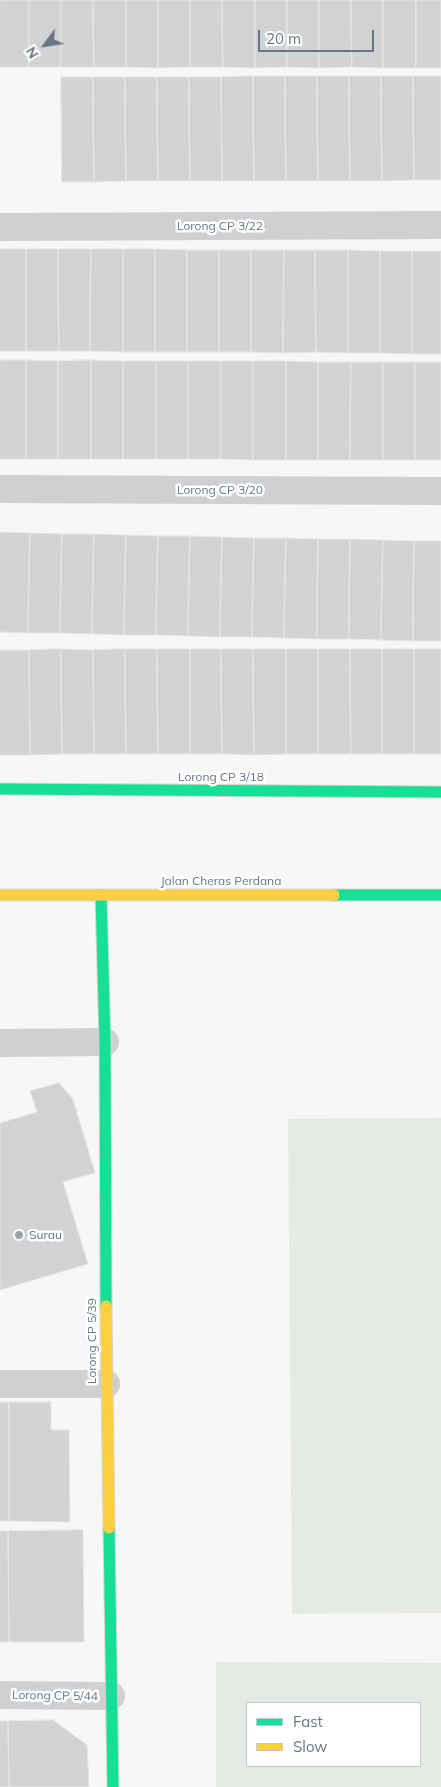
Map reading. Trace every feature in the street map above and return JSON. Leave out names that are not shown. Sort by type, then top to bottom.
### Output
[{"type":"street","name":"Lorong CP 3/22","points":[[0,227],[441,225]]},
{"type":"street","name":"Lorong CP 3/20","points":[[0,489],[441,491]]},
{"type":"street","name":"Lorong CP 3/18","points":[[0,789],[441,792]]},
{"type":"street","name":"Jalan Cheras Perdana","points":[[0,895],[441,895]]},
{"type":"street","name":"Lorong CP 5/39","points":[[101,895],[105,1042],[106,1384],[113,1787]]},
{"type":"street","points":[[0,1043],[105,1042]]},
{"type":"street","points":[[0,1384],[106,1384]]},
{"type":"street","name":"Lorong CP 5/44","points":[[0,1695],[111,1696]]},
{"type":"shaded area","points":[[441,1118],[441,1613],[292,1614],[288,1119]]},
{"type":"shaded area","points":[[216,1662],[441,1663],[441,1787],[216,1787]]},
{"type":"building","points":[[0,0],[29,0],[29,67],[0,67]]},
{"type":"building","points":[[29,0],[61,0],[61,67],[29,67]]},
{"type":"building","points":[[61,0],[93,0],[94,67],[61,67]]},
{"type":"building","points":[[93,0],[126,0],[126,67],[94,67]]},
{"type":"building","points":[[126,0],[158,0],[158,68],[126,67]]},
{"type":"building","points":[[158,0],[190,0],[190,67],[158,68]]},
{"type":"building","points":[[190,0],[222,0],[223,67],[190,67]]},
{"type":"building","points":[[222,0],[255,0],[255,68],[223,67]]},
{"type":"building","points":[[255,0],[287,0],[287,67],[255,68]]},
{"type":"building","points":[[287,0],[319,0],[319,68],[287,67]]},
{"type":"building","points":[[319,0],[351,0],[352,67],[319,68]]},
{"type":"building","points":[[351,0],[383,0],[383,68],[352,67]]},
{"type":"building","points":[[383,0],[416,0],[416,68],[383,68]]},
{"type":"building","points":[[416,0],[441,0],[441,68],[416,68]]},
{"type":"building","points":[[253,76],[285,76],[286,181],[254,181]]},
{"type":"building","points":[[253,76],[254,181],[222,181],[221,77]]},
{"type":"building","points":[[285,76],[317,76],[318,181],[286,181]]},
{"type":"building","points":[[317,76],[349,76],[350,181],[318,181]]},
{"type":"building","points":[[349,76],[381,76],[382,181],[350,181]]},
{"type":"building","points":[[381,76],[413,76],[414,180],[382,181]]},
{"type":"building","points":[[413,76],[441,76],[441,180],[414,180]]},
{"type":"building","points":[[61,77],[93,77],[94,182],[62,182]]},
{"type":"building","points":[[93,77],[125,77],[126,181],[94,182]]},
{"type":"building","points":[[125,77],[157,77],[158,181],[126,181]]},
{"type":"building","points":[[157,77],[189,77],[190,181],[158,181]]},
{"type":"building","points":[[189,77],[221,77],[222,181],[190,181]]},
{"type":"building","points":[[0,249],[26,249],[26,351],[0,351]]},
{"type":"building","points":[[26,249],[58,249],[59,351],[26,351]]},
{"type":"building","points":[[58,249],[91,249],[90,351],[59,351]]},
{"type":"building","points":[[91,249],[123,249],[123,352],[90,351]]},
{"type":"building","points":[[123,249],[155,249],[155,352],[123,352]]},
{"type":"building","points":[[155,249],[187,250],[187,352],[155,352]]},
{"type":"building","points":[[187,250],[219,250],[219,352],[187,352]]},
{"type":"building","points":[[219,250],[251,250],[251,352],[219,352]]},
{"type":"building","points":[[251,250],[284,250],[283,353],[251,352]]},
{"type":"building","points":[[284,250],[315,250],[316,352],[283,353]]},
{"type":"building","points":[[315,250],[348,250],[348,353],[316,352]]},
{"type":"building","points":[[348,250],[380,251],[380,353],[348,353]]},
{"type":"building","points":[[380,251],[412,251],[412,354],[380,353]]},
{"type":"building","points":[[412,251],[441,251],[441,354],[412,354]]},
{"type":"building","points":[[0,360],[26,360],[26,459],[0,459]]},
{"type":"building","points":[[26,360],[58,361],[58,459],[26,459]]},
{"type":"building","points":[[91,360],[123,361],[123,459],[91,459]]},
{"type":"building","points":[[91,360],[91,459],[58,459],[58,361]]},
{"type":"building","points":[[123,361],[156,361],[156,459],[123,459]]},
{"type":"building","points":[[156,361],[188,361],[188,459],[156,459]]},
{"type":"building","points":[[188,361],[221,361],[221,459],[188,459]]},
{"type":"building","points":[[221,361],[253,361],[253,460],[221,459]]},
{"type":"building","points":[[253,361],[286,361],[286,460],[253,460]]},
{"type":"building","points":[[286,361],[318,362],[318,460],[286,460]]},
{"type":"building","points":[[318,362],[351,362],[350,460],[318,460]]},
{"type":"building","points":[[351,362],[383,362],[383,460],[350,460]]},
{"type":"building","points":[[383,362],[415,362],[415,460],[383,460]]},
{"type":"building","points":[[415,362],[441,362],[441,460],[415,460]]},
{"type":"building","points":[[0,532],[30,533],[28,633],[0,632]]},
{"type":"building","points":[[30,533],[62,534],[60,633],[28,633]]},
{"type":"building","points":[[62,534],[94,534],[92,634],[60,633]]},
{"type":"building","points":[[94,534],[126,535],[124,635],[92,634]]},
{"type":"building","points":[[126,535],[158,536],[156,635],[124,635]]},
{"type":"building","points":[[158,536],[190,536],[188,636],[156,635]]},
{"type":"building","points":[[190,536],[222,537],[220,637],[188,636]]},
{"type":"building","points":[[222,537],[254,538],[252,637],[220,637]]},
{"type":"building","points":[[254,538],[286,538],[284,638],[252,637]]},
{"type":"building","points":[[286,538],[318,539],[317,639],[284,638]]},
{"type":"building","points":[[318,539],[350,539],[349,639],[317,639]]},
{"type":"building","points":[[350,539],[383,540],[381,640],[349,639]]},
{"type":"building","points":[[383,540],[414,541],[413,641],[381,640]]},
{"type":"building","points":[[414,541],[441,541],[441,641],[413,641]]},
{"type":"building","points":[[61,649],[93,650],[94,754],[62,754]]},
{"type":"building","points":[[61,649],[62,754],[30,755],[29,650]]},
{"type":"building","points":[[125,649],[157,649],[158,754],[126,754]]},
{"type":"building","points":[[125,649],[126,754],[94,754],[93,650]]},
{"type":"building","points":[[157,649],[190,649],[190,754],[158,754]]},
{"type":"building","points":[[190,649],[221,649],[222,754],[190,754]]},
{"type":"building","points":[[221,649],[253,649],[254,755],[222,754]]},
{"type":"building","points":[[253,649],[286,649],[286,754],[254,755]]},
{"type":"building","points":[[286,649],[318,649],[318,754],[286,754]]},
{"type":"building","points":[[318,649],[350,649],[351,754],[318,754]]},
{"type":"building","points":[[350,649],[382,649],[382,754],[351,754]]},
{"type":"building","points":[[382,649],[414,649],[414,754],[382,754]]},
{"type":"building","points":[[414,649],[441,649],[441,754],[414,754]]},
{"type":"building","points":[[0,650],[29,650],[30,755],[0,755]]},
{"type":"building","points":[[59,1083],[73,1099],[95,1173],[63,1182],[88,1264],[0,1290],[0,1123],[37,1112],[30,1091]]},
{"type":"building","points":[[0,1402],[9,1402],[9,1521],[0,1521]]},
{"type":"building","points":[[9,1402],[51,1402],[51,1430],[69,1430],[70,1522],[9,1521]]},
{"type":"building","points":[[83,1530],[84,1642],[9,1642],[8,1531]]},
{"type":"building","points":[[0,1531],[8,1531],[9,1642],[0,1642]]},
{"type":"building","points":[[53,1720],[87,1745],[89,1787],[9,1787],[8,1721]]},
{"type":"building","points":[[0,1721],[8,1721],[9,1787],[0,1787]]},
{"type":"traffic: fast","points":[[0,789],[441,792]]},
{"type":"traffic: fast","points":[[101,895],[105,1042],[106,1306]]},
{"type":"traffic: fast","points":[[334,895],[441,895]]},
{"type":"traffic: fast","points":[[109,1528],[113,1787]]},
{"type":"traffic: slow","points":[[0,895],[334,895]]},
{"type":"traffic: slow","points":[[106,1306],[109,1528]]},
{"type":"place","name":"Surau","points":[[19,1235]]}]
